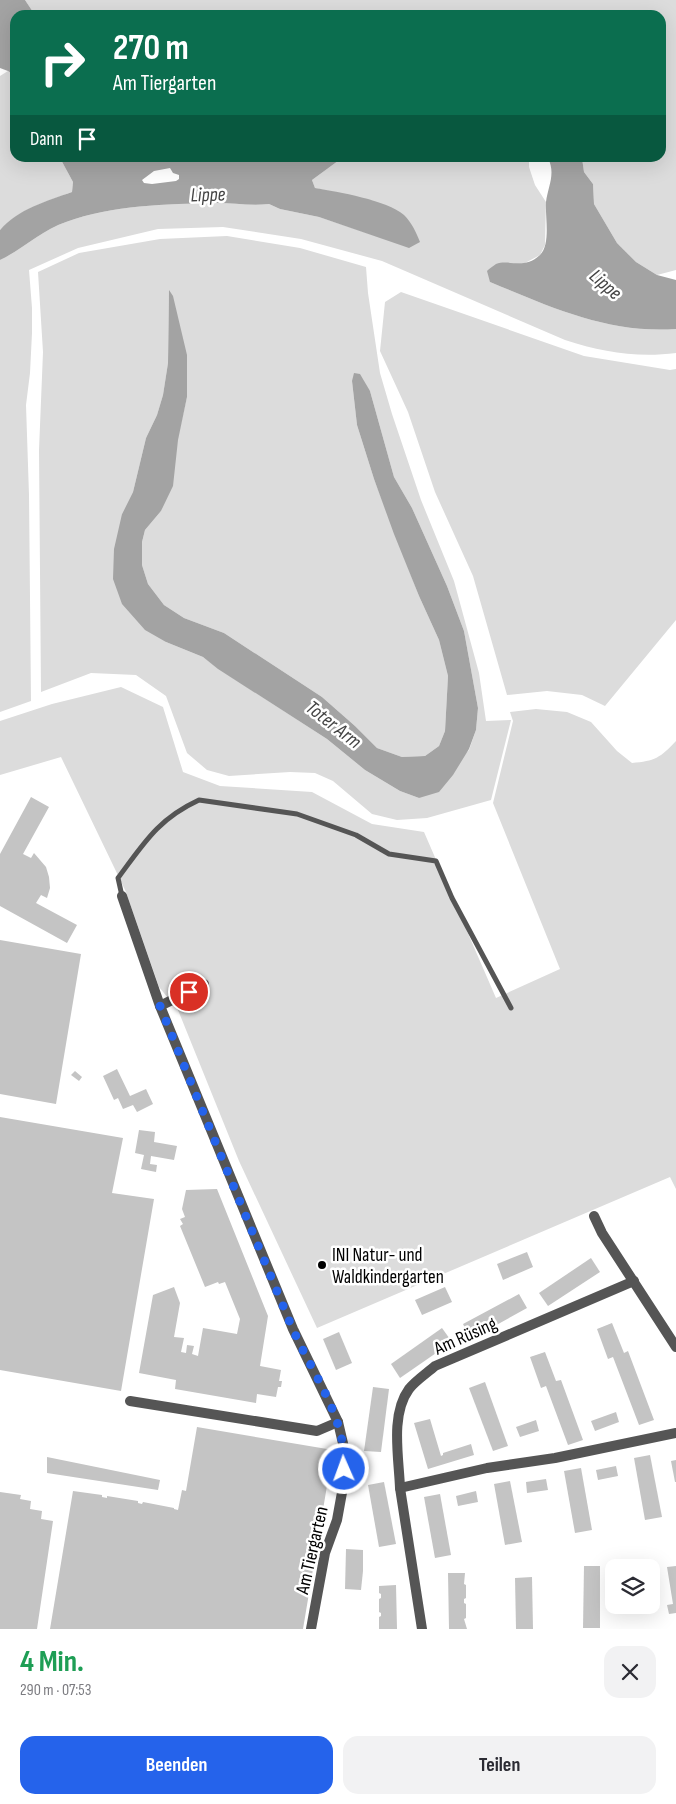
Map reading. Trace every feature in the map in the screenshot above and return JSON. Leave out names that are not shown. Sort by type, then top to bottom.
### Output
[{"type":"street","name":"Am Tiergarten","points":[[122,896],[160,1006],[293,1329],[338,1422],[345,1452],[343,1487],[337,1520],[324,1553],[311,1629]]},
{"type":"street","points":[[160,1006],[204,984]]},
{"type":"street","points":[[594,1216],[602,1233],[676,1347]]},
{"type":"street","name":"Am Rüsing","points":[[422,1629],[400,1488],[398,1410],[409,1389],[435,1366],[634,1281]]},
{"type":"street","points":[[130,1401],[318,1431],[338,1422]]},
{"type":"street","points":[[400,1488],[487,1468],[555,1458],[676,1433]]},
{"type":"lane","points":[[122,896],[118,878],[155,829],[174,813],[199,800],[297,814],[356,835],[390,854],[436,861],[452,898],[511,1008]]},
{"type":"shaded area","points":[[25,0],[676,0],[676,270],[657,275],[636,262],[617,243],[594,204],[593,184],[584,172],[583,162],[666,162],[666,10],[32,10]]},
{"type":"shaded area","points":[[8,71],[10,72],[10,162],[62,162],[73,182],[72,192],[24,212],[0,230],[0,76]]},
{"type":"shaded area","points":[[337,162],[529,162],[535,185],[546,202],[545,245],[540,255],[525,263],[515,264],[490,282],[580,317],[627,327],[676,329],[676,353],[647,355],[620,353],[579,344],[565,340],[382,261],[301,239],[223,227],[158,229],[78,248],[29,270],[32,333],[26,405],[31,701],[0,712],[0,260],[57,225],[84,216],[121,209],[178,204],[269,204],[280,209],[319,217],[409,247],[374,201],[315,188],[312,180]]},
{"type":"shaded area","points":[[227,236],[300,248],[366,267],[380,373],[421,500],[454,581],[479,673],[486,721],[511,720],[491,800],[427,818],[397,820],[372,814],[333,781],[315,773],[290,772],[229,776],[207,770],[187,753],[166,696],[136,675],[91,673],[41,692],[39,450],[43,352],[38,272],[79,253],[160,239]],"holes":[[[169,291],[187,397],[161,511],[145,530],[142,542],[142,565],[148,584],[164,605],[184,618],[224,633],[322,697],[377,748],[402,757],[425,756],[439,746],[445,731],[448,676],[439,640],[419,596],[374,479],[357,425],[352,381],[370,391],[394,477],[412,508],[447,586],[464,631],[478,708],[476,730],[469,750],[419,798],[400,791],[365,770],[327,739],[203,657],[166,642],[122,514],[133,492],[146,438],[157,415],[163,395],[168,363]]]},
{"type":"shaded area","points":[[401,292],[584,356],[670,370],[676,369],[676,620],[605,706],[582,695],[547,691],[507,695],[473,576],[435,492],[408,412],[380,351],[385,302]]},
{"type":"shaded area","points":[[121,687],[163,707],[183,772],[220,786],[312,792],[372,824],[424,832],[496,998],[560,969],[493,803],[513,721],[510,712],[536,709],[567,712],[591,722],[617,751],[632,763],[657,758],[676,741],[676,1189],[670,1177],[317,1328],[239,1161],[178,1010],[159,987],[126,892],[61,757],[0,775],[0,721],[52,704]]},
{"type":"water","points":[[0,0],[25,0],[32,10],[10,10],[10,72],[0,68]]},
{"type":"water","name":"Lippe","points":[[62,162],[337,162],[312,180],[315,188],[362,197],[396,210],[409,221],[420,242],[409,248],[319,217],[280,209],[269,204],[178,204],[140,206],[84,216],[57,225],[0,260],[0,230],[7,223],[24,211],[72,192],[73,182]],"holes":[[[170,168],[173,173],[179,175],[179,179],[176,181],[152,184],[144,183],[142,180],[154,171]]]},
{"type":"water","name":"Lippe","points":[[549,162],[583,162],[584,172],[593,184],[594,204],[617,243],[636,262],[657,275],[676,280],[676,329],[627,327],[580,317],[490,282],[487,271],[496,264],[528,262],[540,255],[543,250],[547,230],[546,202],[551,180]]},
{"type":"water","name":"Toter Arm","points":[[169,290],[173,296],[187,355],[187,397],[178,440],[173,486],[161,511],[145,530],[142,542],[142,565],[148,584],[164,605],[184,618],[224,633],[322,697],[377,748],[402,757],[425,756],[439,746],[445,731],[448,676],[439,640],[394,534],[357,425],[352,381],[354,373],[360,374],[370,391],[394,477],[412,508],[447,586],[464,631],[478,708],[476,730],[469,749],[453,775],[439,792],[419,798],[400,791],[365,770],[327,739],[218,669],[203,657],[166,642],[145,630],[122,604],[113,579],[114,549],[122,514],[133,492],[146,438],[157,415],[163,395],[168,363]]},
{"type":"building","points":[[31,797],[49,807],[23,854],[31,858],[34,853],[46,867],[49,877],[50,888],[47,898],[41,895],[36,903],[77,925],[67,943],[0,906],[0,854]]},
{"type":"building","points":[[0,940],[81,954],[56,1104],[0,1094]]},
{"type":"building","points":[[117,1069],[130,1096],[146,1089],[153,1104],[137,1112],[133,1105],[123,1109],[118,1098],[114,1100],[103,1076]]},
{"type":"building","points":[[75,1071],[82,1077],[79,1081],[71,1075]]},
{"type":"building","points":[[0,1117],[123,1138],[112,1193],[154,1199],[121,1391],[0,1370]]},
{"type":"building","points":[[139,1130],[155,1132],[154,1142],[177,1146],[174,1160],[151,1156],[150,1164],[157,1165],[156,1172],[141,1169],[144,1155],[135,1153]]},
{"type":"building","points":[[217,1189],[268,1316],[260,1366],[281,1370],[279,1381],[282,1381],[281,1387],[278,1387],[276,1397],[257,1394],[256,1403],[175,1389],[176,1380],[139,1373],[153,1295],[174,1287],[180,1303],[174,1337],[184,1338],[181,1352],[186,1353],[187,1345],[194,1346],[192,1354],[198,1356],[203,1328],[237,1334],[240,1319],[225,1282],[219,1284],[218,1282],[205,1287],[180,1226],[183,1224],[180,1219],[185,1217],[182,1209],[186,1190]]},
{"type":"building","points":[[527,1252],[533,1267],[503,1280],[497,1264]]},
{"type":"building","points":[[591,1258],[600,1272],[548,1306],[539,1293]]},
{"type":"building","points":[[445,1287],[452,1302],[422,1315],[415,1300]]},
{"type":"building","points":[[519,1294],[527,1308],[471,1339],[469,1335],[464,1338],[460,1331],[465,1328],[463,1324]]},
{"type":"building","points":[[612,1323],[624,1353],[628,1351],[654,1420],[639,1425],[613,1357],[608,1359],[597,1329]]},
{"type":"building","points":[[442,1328],[452,1342],[400,1378],[391,1364]]},
{"type":"building","points":[[339,1332],[352,1363],[336,1370],[323,1339]]},
{"type":"building","points":[[545,1352],[556,1381],[561,1380],[583,1440],[568,1445],[546,1386],[541,1388],[530,1357]]},
{"type":"building","points":[[485,1382],[508,1446],[493,1451],[469,1388]]},
{"type":"building","points":[[373,1387],[389,1389],[381,1452],[364,1451]]},
{"type":"building","points":[[616,1412],[619,1422],[595,1431],[591,1421]]},
{"type":"building","points":[[430,1419],[441,1456],[443,1453],[471,1444],[474,1455],[428,1469],[414,1423]]},
{"type":"building","points":[[536,1420],[539,1431],[520,1437],[516,1427]]},
{"type":"building","points":[[197,1427],[333,1450],[303,1629],[50,1629],[73,1491],[102,1495],[102,1497],[107,1498],[107,1496],[138,1501],[138,1503],[142,1504],[143,1502],[178,1510],[182,1490],[186,1491]]},
{"type":"building","points":[[650,1455],[662,1517],[645,1520],[634,1458]]},
{"type":"building","points":[[47,1457],[160,1480],[158,1490],[47,1473]]},
{"type":"building","points":[[676,1460],[676,1482],[675,1482],[671,1461]]},
{"type":"building","points":[[616,1466],[618,1476],[598,1480],[596,1470]]},
{"type":"building","points":[[581,1468],[592,1530],[575,1533],[564,1471]]},
{"type":"building","points":[[546,1479],[548,1490],[527,1493],[526,1482]]},
{"type":"building","points":[[510,1481],[522,1542],[505,1545],[494,1484]]},
{"type":"building","points":[[384,1482],[396,1544],[379,1547],[368,1485]]},
{"type":"building","points":[[476,1491],[478,1502],[458,1506],[456,1496]]},
{"type":"building","points":[[0,1492],[21,1495],[20,1499],[31,1501],[30,1509],[42,1511],[41,1519],[53,1521],[37,1629],[0,1629]]},
{"type":"building","points":[[440,1494],[451,1555],[435,1558],[424,1497]]},
{"type":"building","points":[[346,1549],[363,1550],[361,1590],[345,1589]]},
{"type":"building","points":[[584,1566],[600,1566],[600,1628],[583,1628]]},
{"type":"building","points":[[676,1566],[676,1613],[669,1614],[667,1605],[673,1604],[667,1567]]},
{"type":"building","points":[[448,1573],[465,1573],[466,1598],[464,1603],[466,1604],[466,1618],[464,1619],[467,1629],[449,1629]]},
{"type":"building","points":[[532,1577],[533,1629],[516,1629],[515,1578]]},
{"type":"building","points":[[396,1585],[397,1629],[379,1629],[381,1613],[379,1612],[379,1599],[381,1594],[379,1593],[379,1586]]},
{"type":"place","name":"INI Natur- und Waldkindergarten","points":[[322,1265]]},
{"type":"route","points":[[189,992],[160,1006],[293,1329],[338,1422],[345,1452],[344,1469]]}]
